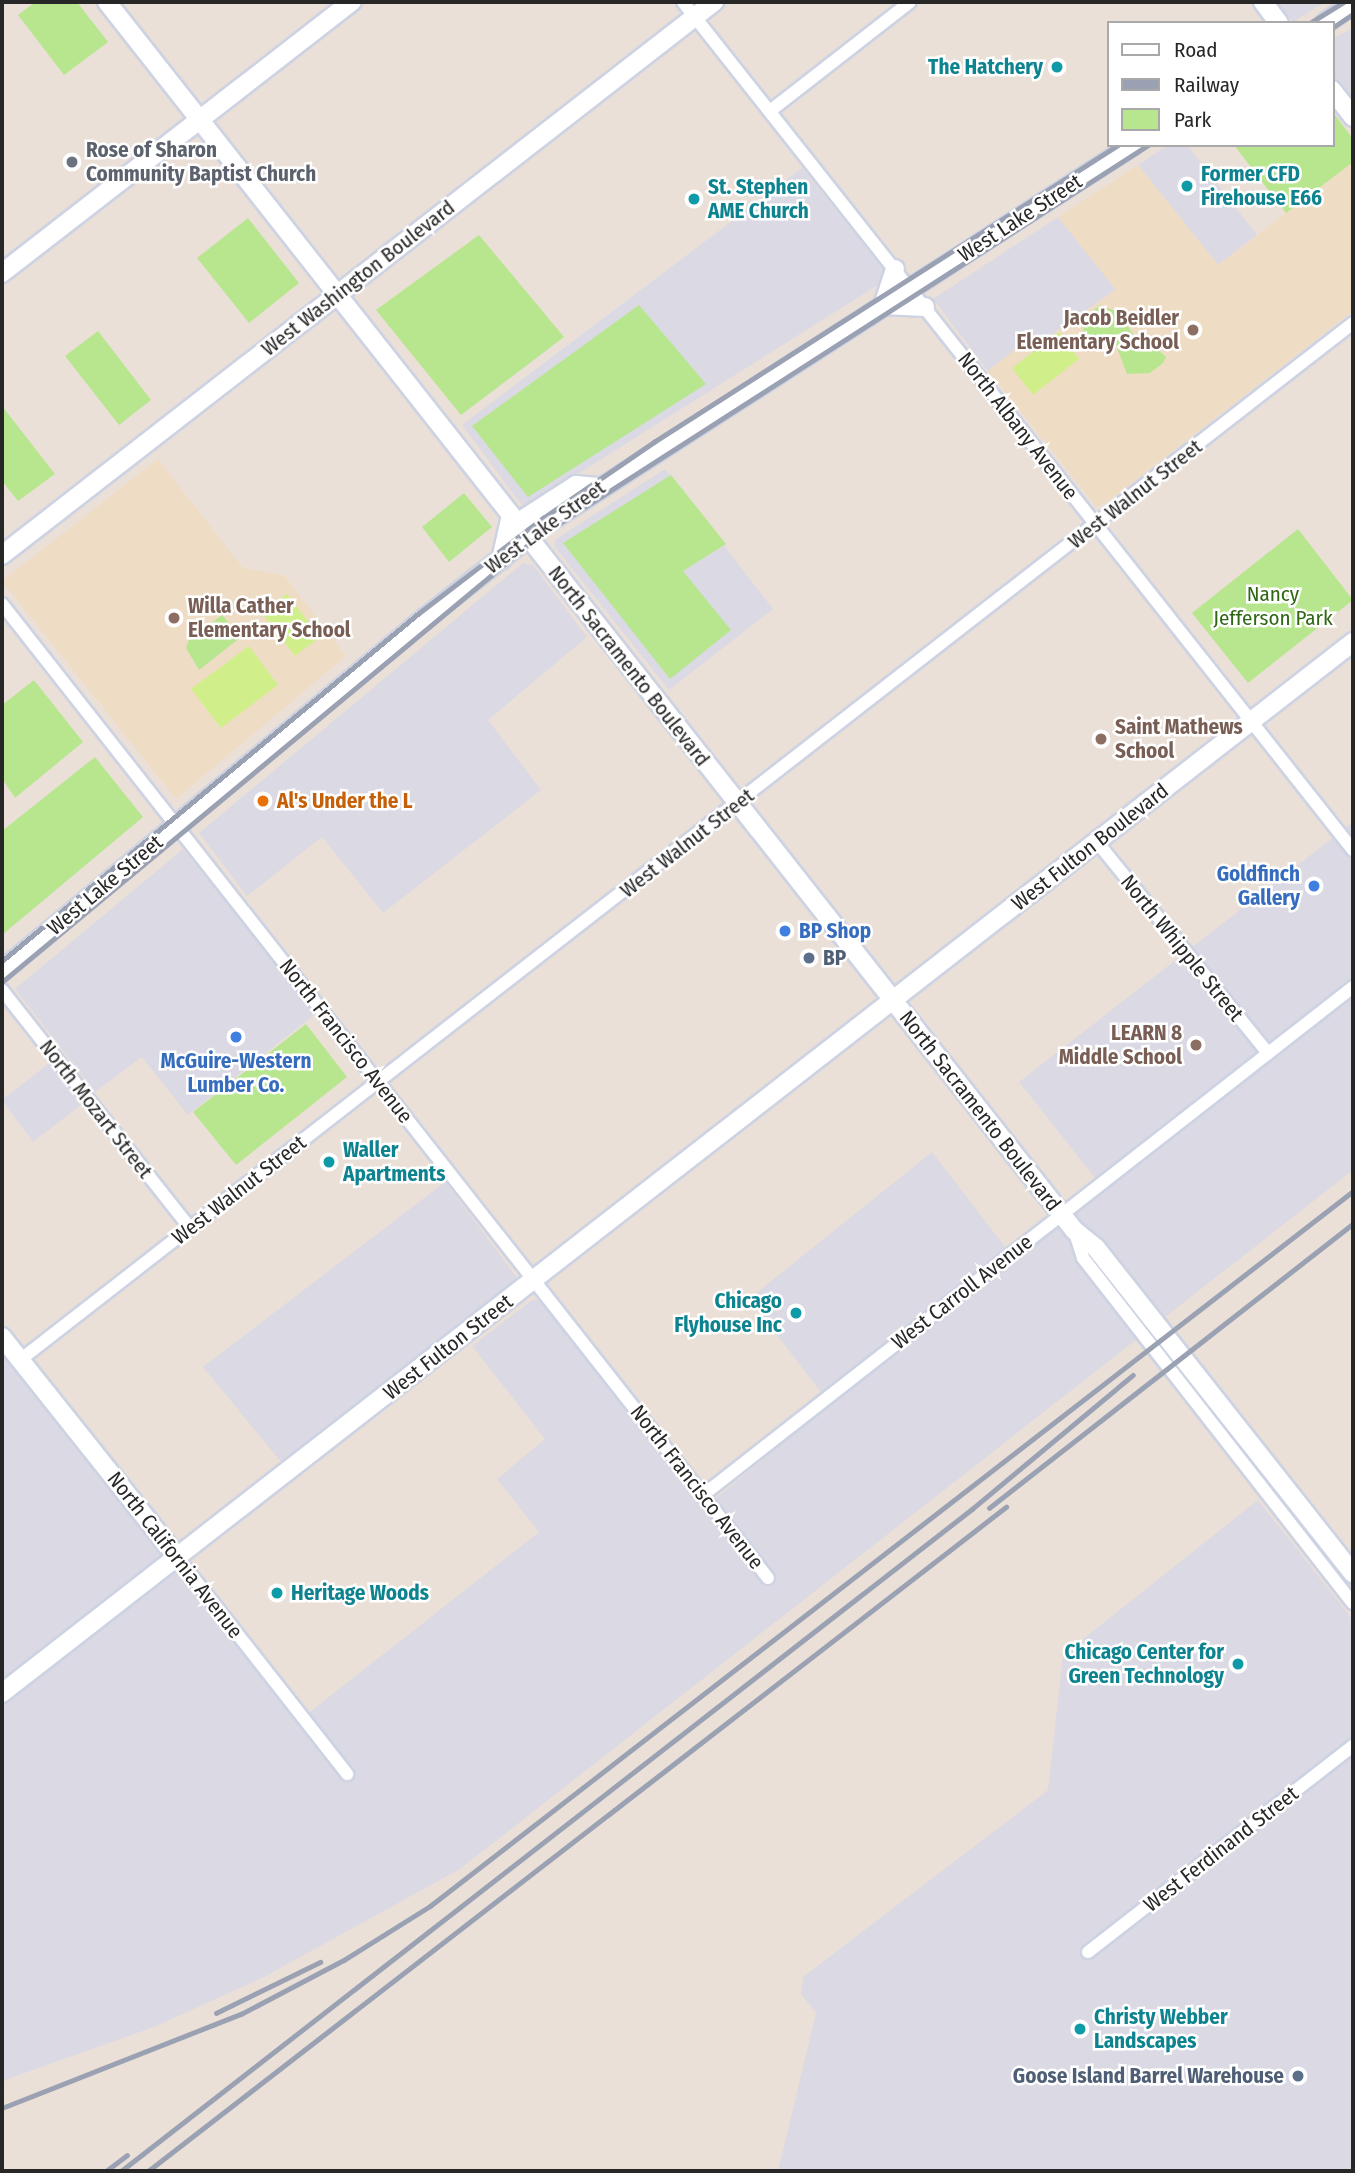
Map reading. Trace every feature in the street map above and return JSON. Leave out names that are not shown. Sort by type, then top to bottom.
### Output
[{"type":"street","name":"North Sacramento Boulevard","points":[[107,2],[1074,1230],[1096,1248],[1353,1574]]},
{"type":"street","points":[[2,273],[352,2]]},
{"type":"street","name":"North Albany Avenue","points":[[683,2],[1353,850]]},
{"type":"street","name":"West Washington Boulevard","points":[[2,555],[714,2]]},
{"type":"street","points":[[770,111],[910,2]]},
{"type":"street","points":[[1263,2],[1277,21]]},
{"type":"street","points":[[1328,21],[1353,5]]},
{"type":"street","points":[[1334,93],[1353,117]]},
{"type":"street","name":"West Lake Street","points":[[5,964],[527,535],[1130,147]]},
{"type":"street","points":[[894,269],[883,305],[925,307]]},
{"type":"street","name":"West Walnut Street","points":[[20,1360],[1353,323]]},
{"type":"street","points":[[498,560],[576,485],[601,486]]},
{"type":"street","name":"North Francisco Avenue","points":[[2,604],[768,1578]]},
{"type":"street","name":"West Fulton Boulevard","points":[[893,1000],[1353,642]]},
{"type":"street","name":"North Whipple Street","points":[[1097,842],[1268,1054]]},
{"type":"street","name":"West Carroll Avenue","points":[[703,1495],[1353,987]]},
{"type":"street","name":"North Mozart Street","points":[[2,990],[190,1228]]},
{"type":"street","name":"West Fulton Street","points":[[2,1693],[893,1000]]},
{"type":"street","name":"North Sacramento Boulevard","points":[[1074,1230],[1083,1258],[1353,1603]]},
{"type":"street","name":"North California Avenue","points":[[2,1337],[348,1773]]},
{"type":"street","name":"West Ferdinand Street","points":[[1088,1952],[1353,1746]]},
{"type":"shaded area","points":[[1275,2],[1325,2],[1295,21]]},
{"type":"shaded area","points":[[1353,28],[1353,100],[1334,79],[1334,38]]},
{"type":"shaded area","points":[[1165,147],[1189,147],[1257,235],[1218,265],[1138,165]]},
{"type":"shaded area","name":"Jacob Beidler Elementary School","points":[[1353,162],[1353,311],[1105,504],[1096,506],[988,371],[1030,337],[1037,345],[1116,290],[1058,217],[1138,165],[1218,265]]},
{"type":"shaded area","points":[[802,168],[887,274],[881,283],[524,508],[462,425]]},
{"type":"shaded area","points":[[1058,217],[1116,289],[1036,346],[1030,338],[988,371],[933,299]]},
{"type":"shaded area","name":"Willa Cather Elementary School","points":[[158,459],[243,568],[284,575],[346,656],[176,799],[2,581]]},
{"type":"shaded area","points":[[665,469],[773,609],[669,690],[554,546],[556,539]]},
{"type":"shaded area","points":[[523,563],[533,565],[587,637],[488,720],[541,790],[383,913],[322,837],[247,896],[199,833]]},
{"type":"shaded area","points":[[1353,822],[1353,1170],[460,1869],[264,1977],[154,2027],[2,2081],[2,1351],[297,1722],[539,1532],[497,1479],[545,1439],[472,1346],[532,1300],[540,1300],[704,1508],[830,1404],[749,1299],[932,1152],[1013,1257],[1103,1188],[1019,1082]]},
{"type":"shaded area","points":[[183,849],[315,1014],[188,1115],[142,1057],[95,1092],[15,989]]},
{"type":"shaded area","points":[[49,1063],[81,1105],[33,1142],[2,1100]]},
{"type":"shaded area","points":[[445,1182],[518,1279],[281,1462],[203,1367]]},
{"type":"shaded area","points":[[1258,1500],[1353,1620],[1353,2171],[778,2171],[816,2013],[801,1994],[803,1977],[1048,1790],[1063,1655]]},
{"type":"green space","points":[[35,2],[77,2],[108,42],[64,75],[18,15]]},
{"type":"green space","points":[[1334,114],[1353,139],[1353,162],[1286,213],[1236,147],[1334,147]]},
{"type":"green space","points":[[248,218],[299,283],[249,323],[197,258]]},
{"type":"green space","points":[[479,235],[564,337],[461,415],[376,310]]},
{"type":"green space","points":[[639,305],[706,384],[528,497],[472,426]]},
{"type":"green space","points":[[1100,305],[1118,312],[1135,337],[1157,341],[1157,349],[1166,357],[1163,363],[1150,373],[1127,374],[1116,345],[1104,346],[1100,351],[1090,344],[1083,331],[1085,317]]},
{"type":"green space","points":[[98,331],[151,400],[119,425],[65,356]]},
{"type":"green space","points":[[1059,332],[1079,359],[1033,395],[1012,368]]},
{"type":"green space","points":[[2,406],[55,474],[18,501],[2,481]]},
{"type":"green space","points":[[671,475],[726,544],[683,571],[731,630],[670,679],[563,543]]},
{"type":"green space","points":[[464,493],[492,527],[449,562],[422,527]]},
{"type":"green space","name":"Nancy Jefferson Park","points":[[1298,529],[1353,600],[1248,683],[1192,613]]},
{"type":"green space","points":[[287,594],[320,637],[295,656],[262,613]]},
{"type":"green space","points":[[222,615],[241,637],[199,670],[186,648],[189,640]]},
{"type":"green space","points":[[249,646],[278,685],[221,728],[191,689]]},
{"type":"green space","points":[[34,680],[83,742],[15,798],[2,778],[2,705]]},
{"type":"green space","points":[[95,757],[143,817],[2,935],[2,831]]},
{"type":"green space","points":[[306,1024],[347,1077],[236,1165],[193,1112]]},
{"type":"railway","points":[[1313,21],[1343,2]]},
{"type":"railway","points":[[1334,27],[1353,14]]},
{"type":"railway","points":[[2,961],[419,613],[543,518],[654,442],[1115,147]]},
{"type":"railway","points":[[2,982],[535,539],[1145,147]]},
{"type":"railway","points":[[2,2108],[241,2014],[344,1960],[430,1906],[1353,1191]]},
{"type":"railway","points":[[989,1508],[1353,1224]]},
{"type":"railway","points":[[121,2171],[972,1509],[1133,1375]]},
{"type":"railway","points":[[148,2171],[1006,1507]]},
{"type":"railway","points":[[216,2013],[320,1962]]},
{"type":"railway","points":[[106,2171],[127,2155]]},
{"type":"place","name":"The Hatchery","points":[[1057,67]]},
{"type":"place","name":"Rose of Sharon Community Baptist Church","points":[[72,162]]},
{"type":"place","name":"Former CFD Firehouse E66","points":[[1187,186]]},
{"type":"place","name":"St. Stephen AME Church","points":[[694,199]]},
{"type":"place","name":"Jacob Beidler Elementary School","points":[[1193,330]]},
{"type":"place","name":"Willa Cather Elementary School","points":[[174,618]]},
{"type":"place","name":"Saint Mathews School","points":[[1101,739]]},
{"type":"place","name":"Al's Under the L","points":[[263,801]]},
{"type":"place","name":"Goldfinch Gallery","points":[[1314,886]]},
{"type":"place","name":"BP Shop","points":[[785,931]]},
{"type":"place","name":"BP","points":[[809,958]]},
{"type":"place","name":"McGuire-Western Lumber Co.","points":[[236,1037]]},
{"type":"place","name":"LEARN 8 Middle School","points":[[1196,1045]]},
{"type":"place","name":"Waller Apartments","points":[[329,1162]]},
{"type":"place","name":"Chicago Flyhouse Inc","points":[[796,1313]]},
{"type":"place","name":"Heritage Woods","points":[[277,1593]]},
{"type":"place","name":"Chicago Center for Green Technology","points":[[1238,1664]]},
{"type":"place","name":"Christy Webber Landscapes","points":[[1080,2029]]},
{"type":"place","name":"Goose Island Barrel Warehouse","points":[[1298,2076]]}]
